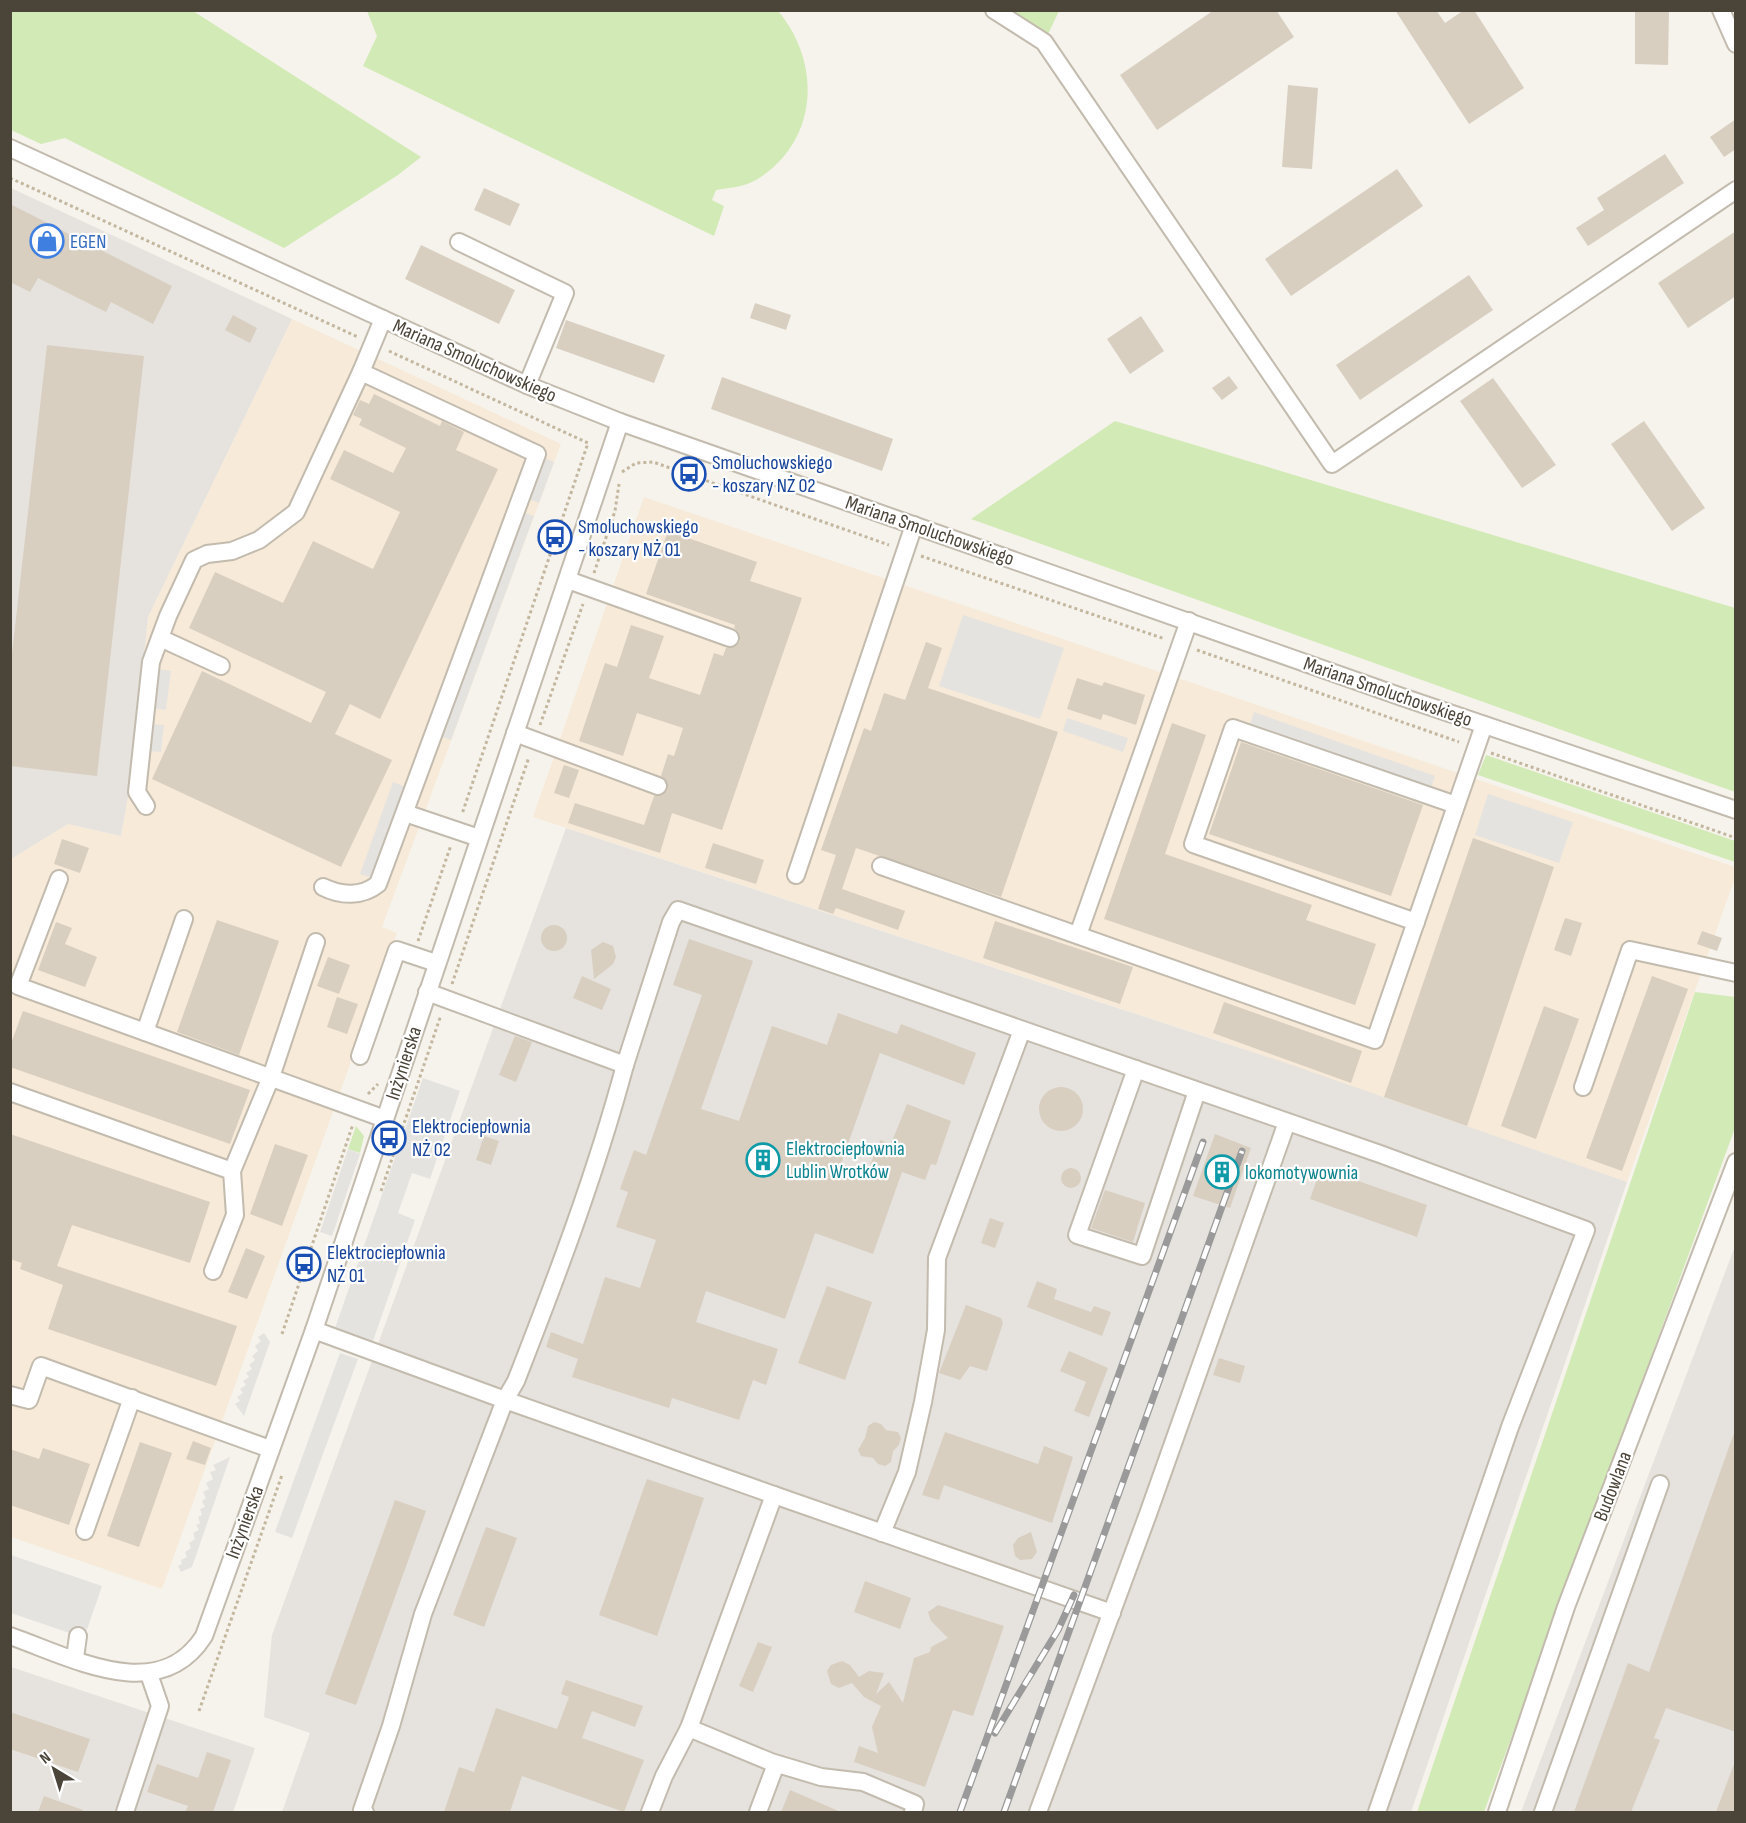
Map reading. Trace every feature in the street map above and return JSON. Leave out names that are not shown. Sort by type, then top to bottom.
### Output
[{"type":"street","points":[[994,10],[1044,42],[1332,464],[1736,190]]},
{"type":"street","points":[[1721,10],[1736,44]]},
{"type":"street","name":"Mariana Smoluchowskiego","points":[[10,148],[527,385],[620,422],[1484,725],[1736,810]]},
{"type":"street","points":[[459,242],[565,293],[527,385]]},
{"type":"street","points":[[146,806],[138,798],[137,792],[151,662],[194,560],[207,554],[232,551],[259,540],[296,512],[383,319]]},
{"type":"street","points":[[323,887],[349,894],[362,893],[378,884],[537,454],[361,372]]},
{"type":"street","name":"Inżynierska","points":[[10,1636],[120,1672],[148,1674],[183,1660],[195,1650],[204,1636],[314,1330],[620,422]]},
{"type":"street","points":[[796,875],[914,525]]},
{"type":"street","points":[[568,580],[730,638]]},
{"type":"street","points":[[1078,935],[1189,621]]},
{"type":"street","points":[[160,638],[221,666]]},
{"type":"street","points":[[881,867],[1375,1040],[1484,725]]},
{"type":"street","points":[[1416,922],[1193,844],[1200,823],[1233,728],[1456,805]]},
{"type":"street","points":[[515,733],[658,786]]},
{"type":"street","points":[[405,813],[479,838]]},
{"type":"street","points":[[59,879],[14,986],[385,1119]]},
{"type":"street","points":[[365,1812],[362,1810],[391,1726],[423,1614],[505,1400],[516,1381],[575,1229],[603,1146],[625,1065],[671,922],[678,909],[1197,1090],[1586,1230],[1510,1427],[1377,1812]]},
{"type":"street","points":[[145,1032],[184,919]]},
{"type":"street","points":[[213,1271],[235,1215],[232,1171],[271,1077],[316,942]]},
{"type":"street","points":[[360,1056],[397,950],[436,963]]},
{"type":"street","points":[[1583,1087],[1630,950],[1736,973]]},
{"type":"street","points":[[427,992],[625,1065]]},
{"type":"street","points":[[882,1533],[907,1472],[922,1402],[936,1330],[937,1258],[1022,1030]]},
{"type":"street","points":[[1136,1070],[1077,1235],[1142,1256],[1197,1090]]},
{"type":"street","points":[[10,1092],[232,1171]]},
{"type":"street","points":[[1038,1812],[1112,1613],[1287,1122]]},
{"type":"street","name":"Budowlana","points":[[1497,1812],[1566,1607],[1736,1162]]},
{"type":"street","points":[[314,1330],[505,1400],[1112,1613]]},
{"type":"street","points":[[10,1395],[29,1400],[41,1366],[270,1449]]},
{"type":"street","points":[[85,1531],[132,1398]]},
{"type":"street","points":[[1543,1812],[1660,1484]]},
{"type":"street","points":[[650,1812],[664,1776],[689,1728],[774,1495]]},
{"type":"street","points":[[75,1658],[78,1636]]},
{"type":"street","points":[[124,1812],[160,1706],[148,1674]]},
{"type":"street","points":[[689,1728],[776,1764],[821,1777],[863,1782],[915,1804],[913,1812]]},
{"type":"street","points":[[758,1812],[776,1764]]},
{"type":"path","points":[[10,178],[588,443],[413,956]]},
{"type":"path","points":[[380,1194],[615,511],[622,472],[628,467],[645,461],[1736,838]]},
{"type":"path","points":[[282,1334],[358,1109],[362,1100],[379,1083]]},
{"type":"path","points":[[199,1711],[285,1468]]},
{"type":"shaded area","points":[[11,188],[292,319],[148,617],[131,780],[121,836],[68,824],[11,859]]},
{"type":"shaded area","points":[[292,319],[561,444],[382,927],[397,933],[162,1589],[11,1537],[11,859],[68,824],[121,836],[131,780],[148,617]]},
{"type":"shaded area","points":[[542,457],[554,462],[539,503],[526,498]]},
{"type":"shaded area","points":[[644,497],[1735,867],[1735,878],[1627,1182],[1229,1044],[533,817]]},
{"type":"shaded area","points":[[521,511],[534,516],[451,740],[439,736]]},
{"type":"shaded area","points":[[963,615],[1064,648],[1040,719],[939,686]]},
{"type":"shaded area","points":[[157,669],[171,671],[166,710],[152,708]]},
{"type":"shaded area","points":[[1254,712],[1435,776],[1430,790],[1249,727]]},
{"type":"shaded area","points":[[1067,718],[1128,738],[1123,752],[1063,731]]},
{"type":"shaded area","points":[[150,724],[164,725],[161,752],[148,751]]},
{"type":"shaded area","points":[[393,782],[406,787],[373,878],[360,874]]},
{"type":"shaded area","points":[[1488,794],[1573,822],[1559,863],[1475,835]]},
{"type":"shaded area","name":"Elektrociepłownia Lublin Wrotków","points":[[566,828],[1283,1062],[1627,1182],[1411,1812],[282,1812],[310,1733],[264,1717],[272,1635]]},
{"type":"shaded area","points":[[423,1078],[460,1091],[430,1179],[412,1173],[398,1213],[415,1220],[372,1344],[334,1331]]},
{"type":"shaded area","points":[[348,1149],[360,1154],[332,1236],[320,1232]]},
{"type":"shaded area","points":[[1735,1246],[1735,1812],[1521,1812]]},
{"type":"shaded area","points":[[264,1333],[270,1342],[244,1416],[235,1404],[240,1401],[237,1397],[243,1393],[240,1389],[246,1385],[243,1381],[249,1377],[246,1373],[252,1369],[249,1365],[255,1360],[252,1356],[258,1351],[255,1346],[261,1341],[258,1337]]},
{"type":"shaded area","points":[[340,1353],[358,1359],[292,1538],[275,1532]]},
{"type":"shaded area","points":[[230,1457],[192,1567],[181,1572],[178,1566],[182,1564],[181,1560],[187,1557],[185,1552],[191,1548],[189,1543],[195,1539],[193,1533],[199,1530],[196,1525],[200,1523],[198,1517],[202,1515],[200,1509],[205,1507],[202,1501],[206,1498],[203,1492],[209,1489],[206,1483],[213,1479],[210,1472],[216,1470],[213,1465]]},
{"type":"shaded area","points":[[11,1555],[102,1586],[84,1638],[11,1613]]},
{"type":"shaded area","points":[[11,1667],[255,1748],[233,1812],[11,1812]]},
{"type":"green space","points":[[11,10],[193,11],[421,157],[398,175],[284,248],[65,138],[41,144],[11,130]]},
{"type":"green space","points":[[1059,10],[1048,34],[1012,11]]},
{"type":"green space","points":[[367,11],[778,11],[792,32],[802,54],[807,77],[807,101],[802,124],[792,145],[777,164],[756,180],[736,187],[716,190],[712,200],[724,206],[714,236],[363,66],[377,36]]},
{"type":"green space","points":[[1115,421],[1735,608],[1735,792],[971,519]]},
{"type":"green space","points":[[1486,755],[1735,841],[1735,862],[1478,775]]},
{"type":"green space","points":[[1695,992],[1735,997],[1735,1128],[1484,1812],[1417,1812]]},
{"type":"green space","points":[[356,1126],[364,1136],[360,1153],[348,1149]]},
{"type":"building","points":[[1214,10],[1276,10],[1294,37],[1157,130],[1120,75]]},
{"type":"building","points":[[1395,10],[1436,10],[1445,23],[1464,10],[1474,10],[1524,88],[1469,124]]},
{"type":"building","points":[[1635,10],[1669,10],[1668,65],[1635,64]]},
{"type":"building","points":[[1288,85],[1318,88],[1312,169],[1282,167]]},
{"type":"building","points":[[1736,119],[1736,149],[1724,157],[1710,137]]},
{"type":"building","points":[[1665,154],[1684,183],[1588,246],[1576,228],[1604,210],[1597,198]]},
{"type":"building","points":[[1397,169],[1423,206],[1291,296],[1265,259]]},
{"type":"building","points":[[484,188],[520,204],[510,226],[474,210]]},
{"type":"building","name":"EGEN","points":[[10,204],[172,286],[153,324],[111,302],[106,312],[38,278],[30,292],[10,282]]},
{"type":"building","points":[[1736,231],[1736,296],[1688,328],[1658,283]]},
{"type":"building","points":[[421,245],[515,290],[499,324],[405,279]]},
{"type":"building","points":[[1469,275],[1493,310],[1360,400],[1336,365]]},
{"type":"building","points":[[755,303],[791,315],[786,330],[750,318]]},
{"type":"building","points":[[233,315],[257,328],[250,343],[225,330]]},
{"type":"building","points":[[1141,316],[1164,351],[1130,374],[1107,339]]},
{"type":"building","points":[[566,320],[665,355],[654,383],[556,348]]},
{"type":"building","points":[[47,345],[144,356],[97,776],[10,766],[10,671]]},
{"type":"building","points":[[1229,376],[1238,388],[1222,400],[1212,388]]},
{"type":"building","points":[[722,377],[893,439],[882,471],[711,409]]},
{"type":"building","points":[[1493,378],[1556,465],[1522,488],[1460,401]]},
{"type":"building","points":[[374,394],[440,426],[442,421],[464,432],[456,450],[498,469],[380,719],[350,704],[335,734],[392,760],[341,867],[152,779],[202,671],[311,723],[326,692],[189,628],[215,572],[283,603],[313,541],[373,569],[400,512],[330,479],[344,450],[393,473],[406,448],[359,425],[362,419],[353,415],[360,400],[369,404]]},
{"type":"building","points":[[1644,421],[1705,508],[1672,531],[1611,444]]},
{"type":"building","points":[[668,531],[757,562],[750,581],[802,598],[722,830],[672,813],[660,853],[568,823],[575,803],[644,825],[654,796],[664,794],[668,789],[666,780],[661,776],[668,754],[674,756],[683,728],[637,713],[623,756],[579,741],[605,663],[617,667],[631,625],[664,636],[649,678],[700,695],[714,653],[723,656],[726,648],[736,646],[740,641],[738,632],[734,628],[735,625],[646,594]]},
{"type":"building","points":[[926,642],[942,648],[928,688],[1058,732],[1001,897],[856,848],[842,889],[905,911],[898,930],[836,908],[833,914],[818,909],[836,855],[821,850],[864,728],[871,731],[884,693],[905,700]]},
{"type":"building","points":[[1077,678],[1102,686],[1104,682],[1145,695],[1136,725],[1103,714],[1101,720],[1067,709]]},
{"type":"building","points":[[1172,723],[1206,735],[1165,854],[1312,905],[1306,920],[1376,944],[1355,1005],[1104,919]]},
{"type":"building","points":[[1241,742],[1423,805],[1391,896],[1209,834]]},
{"type":"building","points":[[564,765],[579,770],[569,798],[554,793]]},
{"type":"building","points":[[1473,838],[1554,867],[1467,1126],[1384,1097]]},
{"type":"building","points":[[62,839],[89,848],[80,873],[54,864]]},
{"type":"building","points":[[713,843],[764,860],[756,884],[705,868]]},
{"type":"building","points":[[1565,918],[1582,923],[1571,956],[1554,950]]},
{"type":"building","points":[[217,920],[279,941],[239,1055],[177,1032]]},
{"type":"building","points":[[995,921],[1133,967],[1120,1004],[983,958]]},
{"type":"building","points":[[56,922],[72,928],[65,944],[97,957],[85,987],[38,970]]},
{"type":"building","points":[[554,925],[563,929],[567,938],[563,947],[554,951],[545,947],[541,938],[545,929]]},
{"type":"building","points":[[1702,931],[1722,938],[1717,951],[1697,944]]},
{"type":"building","points":[[689,939],[753,961],[701,1109],[739,1121],[772,1026],[827,1045],[838,1013],[897,1034],[901,1024],[976,1053],[964,1085],[880,1053],[841,1164],[867,1173],[880,1140],[891,1144],[907,1104],[951,1121],[936,1165],[931,1164],[925,1180],[902,1172],[873,1254],[815,1233],[785,1319],[706,1291],[696,1322],[778,1349],[766,1385],[753,1380],[739,1420],[672,1398],[669,1408],[572,1377],[578,1359],[546,1347],[551,1332],[583,1344],[605,1277],[640,1288],[656,1240],[616,1227],[628,1192],[620,1189],[634,1150],[646,1155],[702,995],[673,985]]},
{"type":"building","points":[[603,942],[613,946],[616,957],[613,964],[594,979],[591,950]]},
{"type":"building","points":[[328,957],[350,965],[339,994],[317,986]]},
{"type":"building","points":[[582,976],[611,989],[602,1010],[573,998]]},
{"type":"building","points":[[1652,976],[1688,989],[1622,1171],[1586,1158]]},
{"type":"building","points":[[337,997],[358,1004],[347,1034],[327,1027]]},
{"type":"building","points":[[1224,1002],[1362,1051],[1351,1083],[1213,1033]]},
{"type":"building","points":[[1544,1006],[1579,1019],[1536,1139],[1501,1126]]},
{"type":"building","points":[[23,1011],[250,1090],[230,1144],[10,1067],[10,1046]]},
{"type":"building","points":[[515,1036],[532,1042],[516,1082],[499,1075]]},
{"type":"building","points":[[1061,1087],[1077,1093],[1083,1109],[1077,1125],[1061,1131],[1045,1125],[1039,1109],[1045,1093]]},
{"type":"building","points":[[10,1134],[210,1202],[190,1263],[72,1225],[57,1266],[237,1326],[216,1386],[48,1329],[63,1285],[20,1269],[22,1263],[10,1259]]},
{"type":"building","name":"lokomotywownia","points":[[1215,1134],[1251,1148],[1230,1208],[1193,1196]]},
{"type":"building","points":[[484,1136],[499,1141],[491,1165],[476,1160]]},
{"type":"building","points":[[275,1144],[308,1155],[282,1226],[250,1214]]},
{"type":"building","points":[[1071,1168],[1078,1171],[1081,1178],[1078,1185],[1071,1188],[1064,1185],[1061,1178],[1064,1171]]},
{"type":"building","points":[[1321,1168],[1427,1205],[1417,1237],[1310,1199]]},
{"type":"building","points":[[1105,1190],[1145,1203],[1133,1242],[1091,1228]]},
{"type":"building","points":[[990,1218],[1004,1223],[995,1248],[981,1243]]},
{"type":"building","points":[[246,1248],[265,1256],[247,1299],[228,1292]]},
{"type":"building","points":[[1037,1281],[1057,1289],[1054,1299],[1091,1312],[1094,1306],[1111,1312],[1102,1336],[1027,1307]]},
{"type":"building","points":[[827,1286],[872,1302],[845,1380],[798,1363]]},
{"type":"building","points":[[966,1305],[1001,1318],[1003,1323],[987,1371],[970,1366],[960,1380],[939,1373]]},
{"type":"building","points":[[1069,1351],[1108,1368],[1089,1417],[1074,1411],[1086,1382],[1060,1371]]},
{"type":"building","points":[[1219,1358],[1245,1366],[1240,1383],[1213,1375]]},
{"type":"building","points":[[874,1422],[881,1424],[886,1430],[898,1432],[901,1438],[899,1445],[893,1451],[891,1462],[885,1466],[878,1464],[873,1458],[861,1456],[858,1450],[865,1438],[868,1426]]},
{"type":"building","points":[[945,1432],[1038,1464],[1044,1446],[1073,1457],[1052,1523],[944,1485],[939,1500],[922,1495]]},
{"type":"building","points":[[1734,1433],[1736,1732],[1666,1708],[1654,1738],[1660,1740],[1631,1812],[1574,1812],[1628,1663],[1649,1672]]},
{"type":"building","points":[[193,1441],[211,1448],[205,1465],[186,1459]]},
{"type":"building","points":[[140,1442],[172,1453],[139,1547],[107,1536]]},
{"type":"building","points":[[43,1448],[90,1464],[69,1525],[10,1505],[10,1449],[39,1459]]},
{"type":"building","points":[[647,1479],[704,1498],[657,1636],[599,1615]]},
{"type":"building","points":[[395,1500],[426,1511],[356,1705],[325,1694]]},
{"type":"building","points":[[486,1527],[517,1538],[484,1627],[453,1615]]},
{"type":"building","points":[[1031,1532],[1037,1552],[1032,1559],[1020,1560],[1015,1556],[1013,1545],[1018,1538]]},
{"type":"building","points":[[865,1581],[911,1598],[900,1629],[854,1612]]},
{"type":"building","points":[[938,1605],[1004,1626],[973,1716],[953,1710],[925,1787],[854,1762],[859,1746],[878,1753],[872,1727],[881,1706],[864,1697],[852,1683],[839,1688],[831,1684],[827,1671],[831,1665],[842,1661],[850,1665],[859,1677],[869,1671],[884,1673],[876,1694],[889,1682],[903,1703],[914,1658],[930,1652],[931,1647],[948,1638],[931,1621],[928,1612]]},
{"type":"building","points":[[758,1642],[772,1647],[753,1692],[739,1686]]},
{"type":"building","points":[[566,1680],[643,1706],[635,1727],[592,1711],[582,1738],[644,1760],[624,1812],[522,1776],[510,1812],[444,1812],[459,1767],[474,1772],[496,1708],[557,1729],[569,1697],[561,1694]]},
{"type":"building","points":[[10,1712],[90,1739],[78,1772],[10,1749]]},
{"type":"building","points":[[207,1752],[231,1760],[213,1812],[185,1812],[188,1806],[147,1792],[157,1764],[198,1778]]},
{"type":"building","points":[[1734,1764],[1736,1812],[1716,1812]]},
{"type":"building","points":[[790,1790],[841,1812],[781,1812]]},
{"type":"building","points":[[44,1796],[83,1810],[83,1812],[38,1812]]},
{"type":"railway","points":[[960,1812],[1203,1142]]},
{"type":"railway","points":[[1004,1812],[1242,1151]]},
{"type":"railway","points":[[995,1733],[1058,1630],[1074,1595]]},
{"type":"place","name":"EGEN","points":[[47,241]]},
{"type":"place","name":"Smoluchowskiego - koszary NŻ 02","points":[[689,474]]},
{"type":"place","name":"Smoluchowskiego - koszary NŻ 01","points":[[555,537]]},
{"type":"place","name":"Elektrociepłownia NŻ 02","points":[[389,1138]]},
{"type":"place","name":"Elektrociepłownia Lublin Wrotków","points":[[763,1160]]},
{"type":"place","name":"lokomotywownia","points":[[1222,1172]]},
{"type":"place","name":"Elektrociepłownia NŻ 01","points":[[304,1264]]}]
